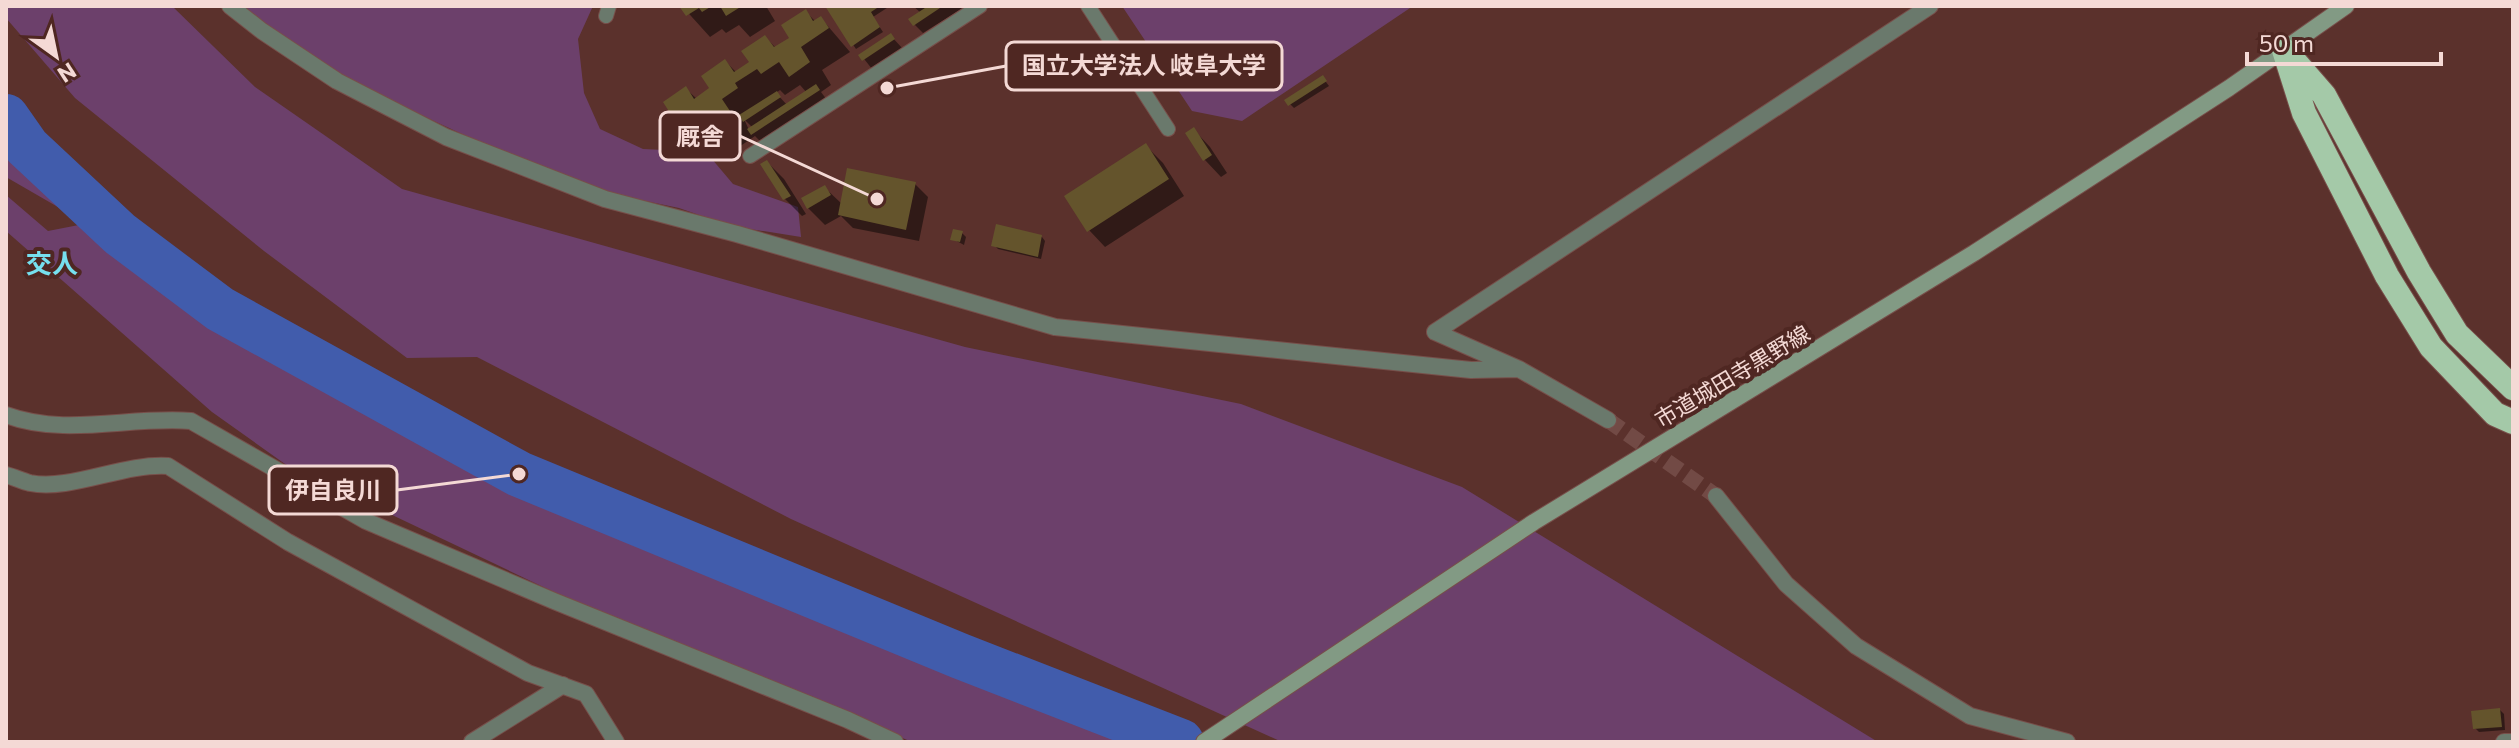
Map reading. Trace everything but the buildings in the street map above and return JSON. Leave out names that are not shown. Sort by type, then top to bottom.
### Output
[{"type":"highway","points":[[2284,50],[2324,95],[2419,272],[2457,334],[2513,388]]},
{"type":"highway","points":[[2284,50],[2304,113],[2387,276],[2431,347],[2495,414],[2513,422]]},
{"type":"street","points":[[230,6],[337,81],[446,137],[605,199],[1055,327],[1471,370],[1519,369]]},
{"type":"street","points":[[1608,420],[1519,369],[1435,332],[1930,6]]},
{"type":"street","name":"市道城田寺黒野線","points":[[1204,742],[1534,522],[1974,253],[2346,6]]},
{"type":"street","points":[[6,415],[28,423],[71,427],[168,419],[191,421],[366,521],[895,742]]},
{"type":"street","points":[[6,475],[31,483],[59,483],[148,465],[168,466],[288,542],[528,673],[586,694],[616,742]]},
{"type":"street","points":[[1716,496],[1786,584],[1856,646],[1970,716],[2067,742]]},
{"type":"street","points":[[472,742],[563,685]]},
{"type":"street","points":[[2504,742],[2513,742]]},
{"type":"lane","points":[[750,156],[980,6]]},
{"type":"lane","points":[[1088,6],[1168,129]]},
{"type":"shaded area","points":[[6,6],[172,6],[255,87],[402,189],[965,347],[1241,404],[1462,487],[1878,742],[1282,742],[791,519],[477,357],[407,358],[264,251],[75,98],[6,18]]},
{"type":"shaded area","points":[[236,6],[593,6],[578,39],[584,93],[600,129],[643,149],[706,152],[733,184],[798,207],[801,237],[731,226],[679,208],[598,191],[548,174],[352,83]]},
{"type":"shaded area","points":[[1122,6],[1413,6],[1242,121],[1192,111]]},
{"type":"shaded area","points":[[6,130],[66,196],[70,214],[6,177]]},
{"type":"shaded area","points":[[6,195],[48,231],[89,223],[210,318],[358,404],[880,637],[997,681],[1132,742],[912,742],[556,593],[285,464],[212,412],[6,231]]},
{"type":"waterway","points":[[6,117],[27,147],[120,234],[220,309],[519,474],[960,656],[1181,742]]},
{"type":"tunnel","points":[[1608,420],[1716,496]]},
{"type":"place","name":"国立大学法人 岐阜大学","points":[[887,88]]},
{"type":"place","name":"厩舎","points":[[877,199]]},
{"type":"place","name":"伊自良川","points":[[519,474]]},
{"type":"district","name":"交人","points":[[52,262]]}]
